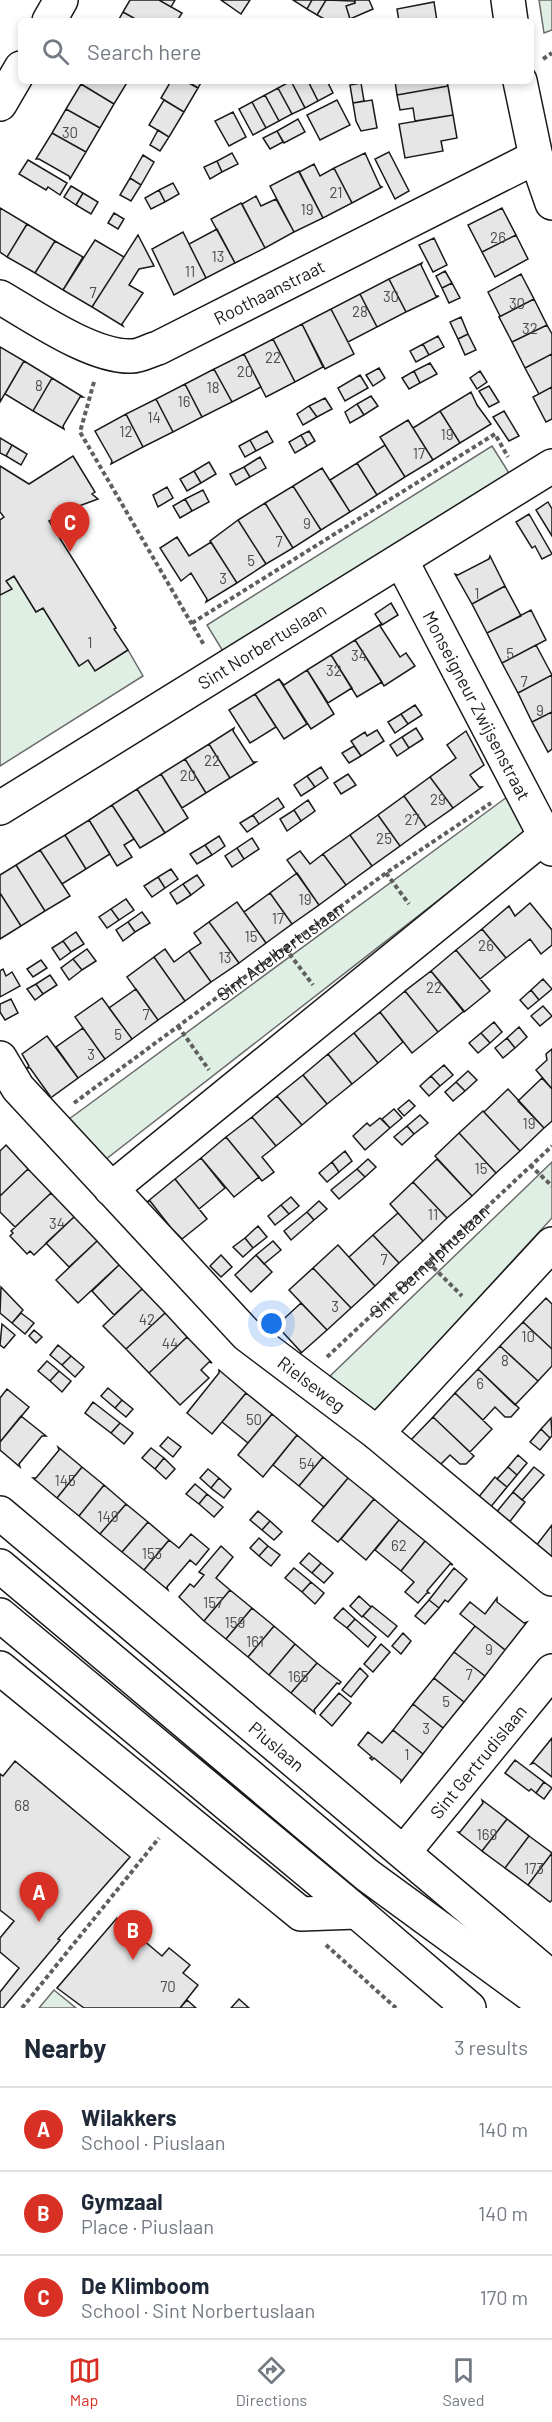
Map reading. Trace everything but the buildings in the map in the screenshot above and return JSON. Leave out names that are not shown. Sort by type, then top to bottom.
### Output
[{"type":"street","points":[[51,18],[61,0]]},
{"type":"street","points":[[508,0],[511,18]]},
{"type":"street","points":[[0,104],[18,73]]},
{"type":"street","points":[[521,84],[536,157],[552,203]]},
{"type":"street","name":"Roothaanstraat","points":[[0,297],[102,352],[132,356],[159,348],[536,157]]},
{"type":"street","name":"Sint Norbertuslaan","points":[[0,808],[220,674],[552,466]]},
{"type":"street","name":"Monseigneur Zwijsenstraat","points":[[401,561],[548,842]]},
{"type":"street","points":[[111,1189],[332,1010],[548,842]]},
{"type":"street","name":"Rielseweg","points":[[0,1058],[18,1088],[247,1335],[377,1433],[552,1579]]},
{"type":"street","points":[[377,1433],[552,1244]]},
{"type":"street","name":"Piuslaan","points":[[0,1513],[552,1978]]},
{"type":"street","points":[[0,1566],[367,1875],[549,2008]]},
{"type":"street","points":[[0,1615],[469,2008]]},
{"type":"street","points":[[0,1668],[301,1914],[357,1912]]},
{"type":"street","name":"Sint Gertrudislaan","points":[[404,1852],[552,1671]]},
{"type":"path","points":[[102,352],[80,432],[220,674]]},
{"type":"path","points":[[192,623],[495,434],[525,484]]},
{"type":"path","name":"Sint Adelbertuslaan","points":[[49,1121],[386,873],[518,786]]},
{"type":"path","points":[[285,948],[332,1010]]},
{"type":"path","points":[[178,1026],[227,1095]]},
{"type":"path","name":"Sint Bernulphuslaan","points":[[305,1378],[552,1146]]},
{"type":"path","points":[[530,1165],[552,1186]]},
{"type":"path","points":[[428,1262],[483,1319]]},
{"type":"path","points":[[22,2008],[178,1814]]},
{"type":"path","points":[[301,1914],[321,1940],[396,2008]]},
{"type":"green space","points":[[539,0],[552,0],[552,30],[544,33]]},
{"type":"green space","points":[[492,446],[509,473],[224,653],[207,625]]},
{"type":"green space","points":[[14,576],[36,612],[43,608],[79,666],[88,660],[96,670],[128,650],[143,676],[0,766],[0,595],[11,589],[6,581]]},
{"type":"green space","points":[[507,797],[526,832],[101,1163],[65,1122]]},
{"type":"green space","points":[[552,1162],[552,1218],[372,1414],[329,1377]]},
{"type":"green space","points":[[54,1990],[76,2008],[39,2008]]},
{"type":"place","name":"De Klimboom","points":[[70,552]]},
{"type":"place","name":"Wilakkers","points":[[39,1922]]},
{"type":"place","name":"Gymzaal","points":[[133,1960]]}]
